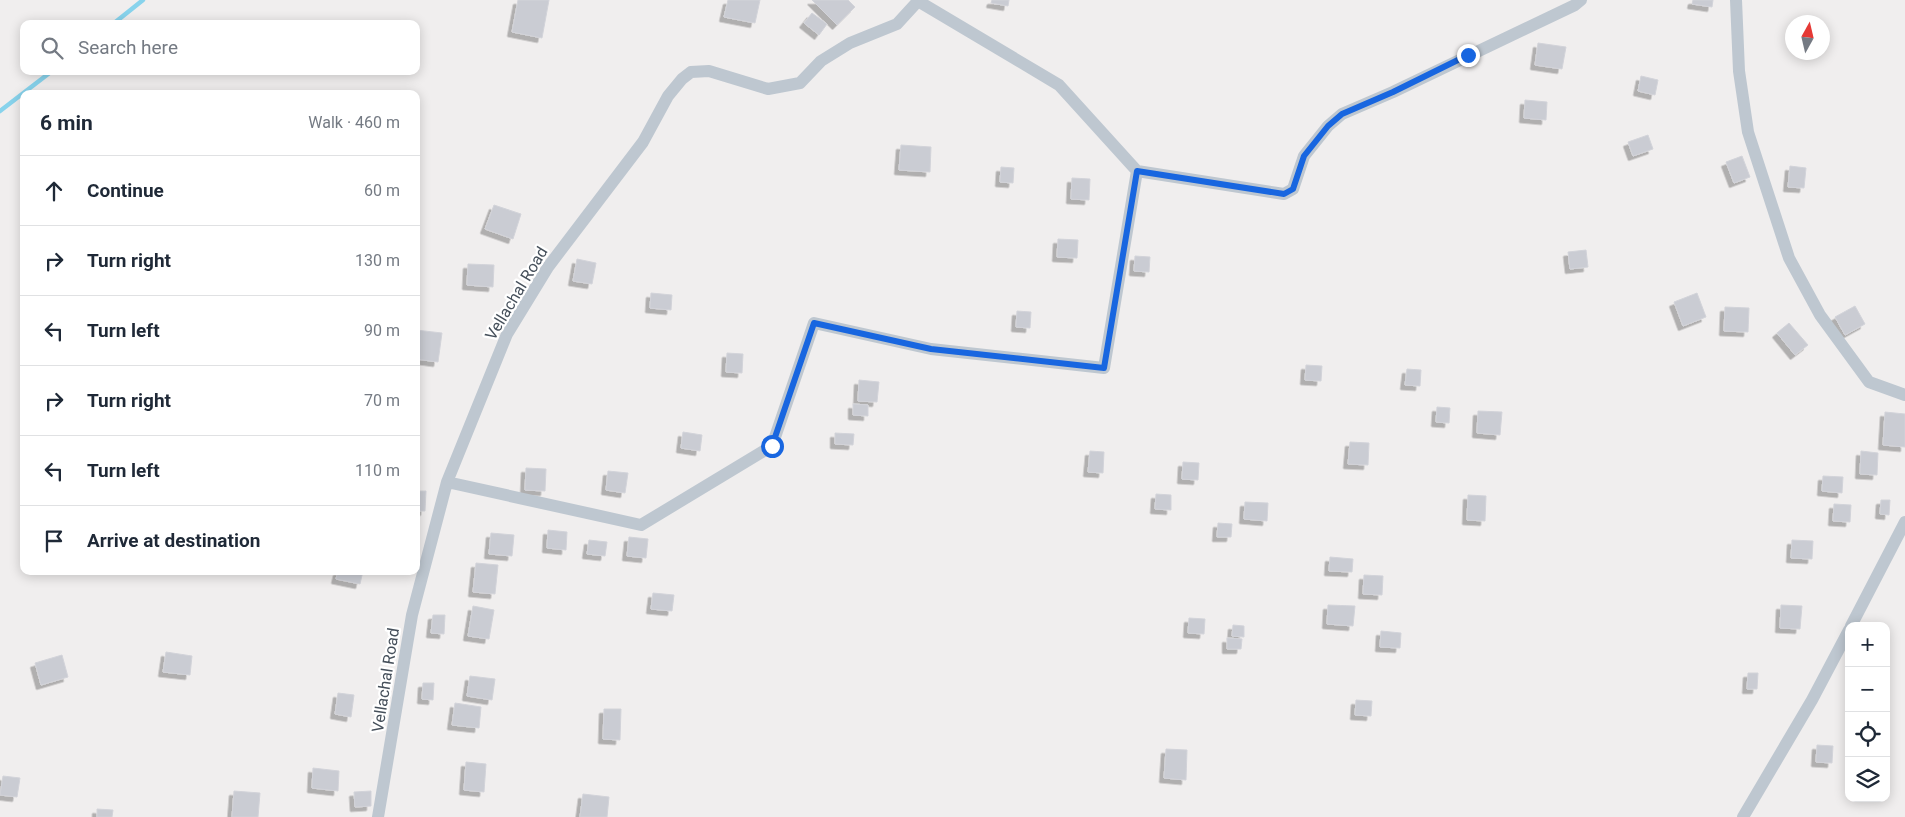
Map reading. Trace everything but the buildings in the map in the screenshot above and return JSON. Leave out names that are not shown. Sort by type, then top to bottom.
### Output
[{"type":"street","points":[[918,1],[1059,85],[1137,171],[1284,194],[1293,189],[1304,156],[1314,142],[1342,114],[1525,29],[1581,0]]},
{"type":"street","points":[[1736,0],[1739,71],[1748,132],[1789,258],[1820,315],[1869,382],[1905,395]]},
{"type":"street","name":"Vellachal Road","points":[[378,817],[412,615],[446,482],[507,334],[548,267],[643,142],[668,96],[682,79],[691,72],[709,70],[768,89],[800,83],[821,61],[850,42],[897,24],[918,1]]},
{"type":"street","points":[[446,482],[641,525],[772,446],[814,323],[931,349],[1104,368],[1137,171]]},
{"type":"street","points":[[1853,622],[1905,522]]},
{"type":"street","points":[[1743,817],[1812,700],[1845,638]]},
{"type":"waterway","points":[[118,20],[143,0]]},
{"type":"waterway","points":[[27,90],[47,75]]},
{"type":"waterway","points":[[0,111],[20,96]]},
{"type":"route","points":[[772,446],[814,323],[931,349],[1104,368],[1137,171],[1264,193],[1284,194],[1293,189],[1304,156],[1314,142],[1342,114],[1393,92],[1468,55]]}]
